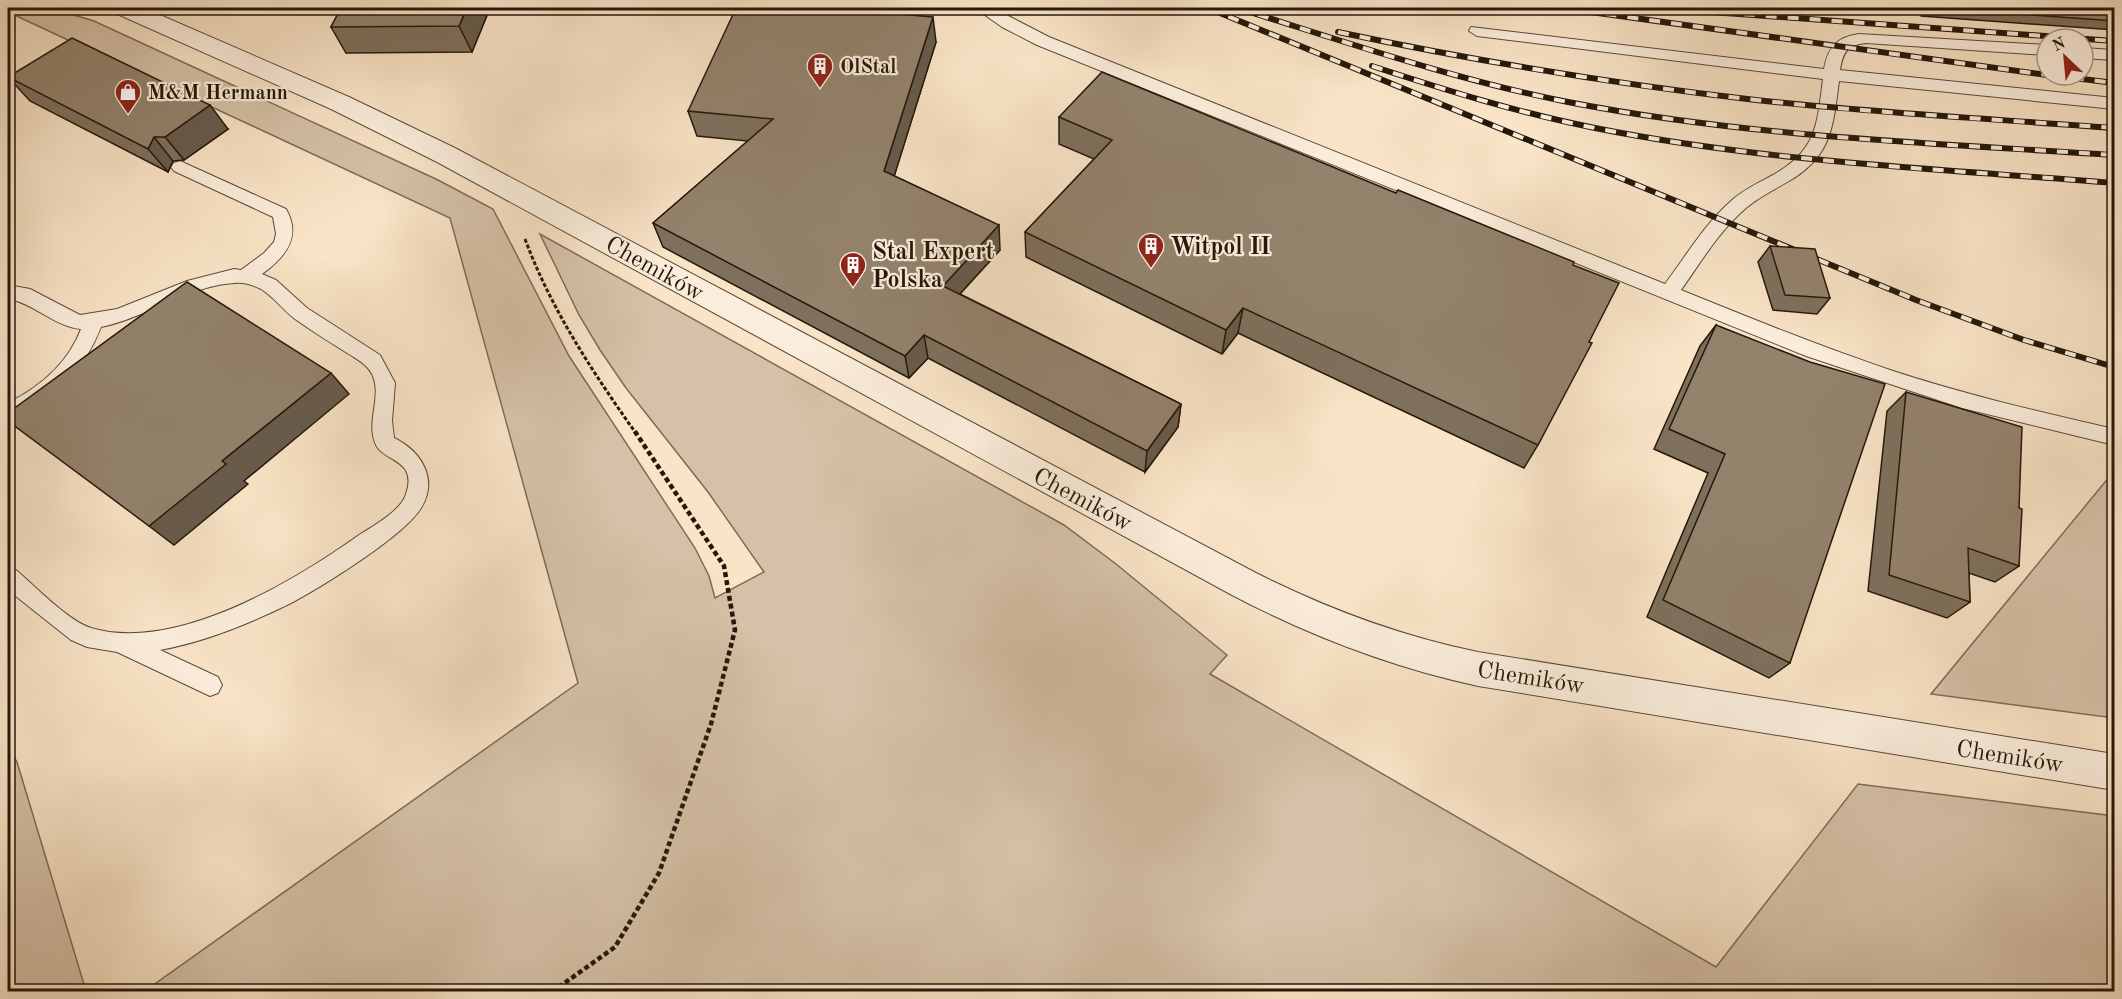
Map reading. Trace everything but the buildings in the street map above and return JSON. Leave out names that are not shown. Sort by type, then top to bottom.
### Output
[{"type":"street","name":"Chemików","points":[[124,8],[365,114],[1283,605],[1349,634],[1429,659],[1478,669],[2115,772]]},
{"type":"lane","points":[[983,8],[1008,24],[1043,41],[1813,351],[1916,388],[2016,416],[2115,437]]},
{"type":"lane","points":[[1477,31],[1832,76],[2115,104]]},
{"type":"lane","points":[[1669,292],[1738,204],[1757,189],[1810,158],[1823,134],[1834,54],[1840,46],[1850,40],[1866,38],[2035,49]]},
{"type":"lane","points":[[2095,54],[2115,55]]},
{"type":"lane","points":[[180,167],[280,213],[286,230],[284,243],[264,263],[244,277]]},
{"type":"lane","points":[[8,292],[20,292],[78,322],[120,316],[192,286],[234,276],[269,285],[300,313],[373,360],[381,370],[387,396],[380,431],[385,443],[399,449],[411,459],[418,470],[418,487],[413,504],[372,539],[286,595],[197,629],[150,641],[85,636],[8,577]]},
{"type":"lane","points":[[8,411],[38,396],[66,373],[86,345],[94,321]]},
{"type":"lane","points":[[115,640],[210,685]]},
{"type":"path","points":[[507,188],[537,271],[585,360],[668,478],[724,566],[735,630],[711,724],[659,873],[615,946],[552,992]]},
{"type":"shaded area","points":[[19,8],[50,8],[94,21],[438,180],[493,209],[569,356],[695,548],[709,576],[715,598],[764,572],[708,492],[626,388],[600,350],[579,315],[540,234],[1064,525],[1116,564],[1227,655],[1210,674],[1716,967],[1858,784],[2114,816],[2114,991],[145,991],[578,683],[450,218],[8,12]]},
{"type":"shaded area","points":[[2114,471],[2114,718],[1931,694]]},
{"type":"shaded area","points":[[8,747],[17,762],[86,991],[8,991]]},
{"type":"railway","points":[[1208,8],[1916,300],[2024,340],[2114,367]]},
{"type":"railway","points":[[1237,8],[1401,60],[1484,83],[1568,102],[1636,114],[1840,137],[2114,155]]},
{"type":"railway","points":[[1562,8],[2035,73]]},
{"type":"railway","points":[[1656,8],[2114,41]]},
{"type":"railway","points":[[1338,32],[1546,71],[1703,94],[1845,109],[2114,128]]},
{"type":"railway","points":[[1372,66],[1510,108],[1659,140],[1789,157],[2114,183]]},
{"type":"railway","points":[[2095,81],[2114,83]]},
{"type":"place","name":"OlStal","points":[[820,89]]},
{"type":"place","name":"M&M Hermann","points":[[128,115]]},
{"type":"place","name":"Witpol II","points":[[1151,269]]},
{"type":"place","name":"Stal Expert Polska","points":[[853,288]]}]
